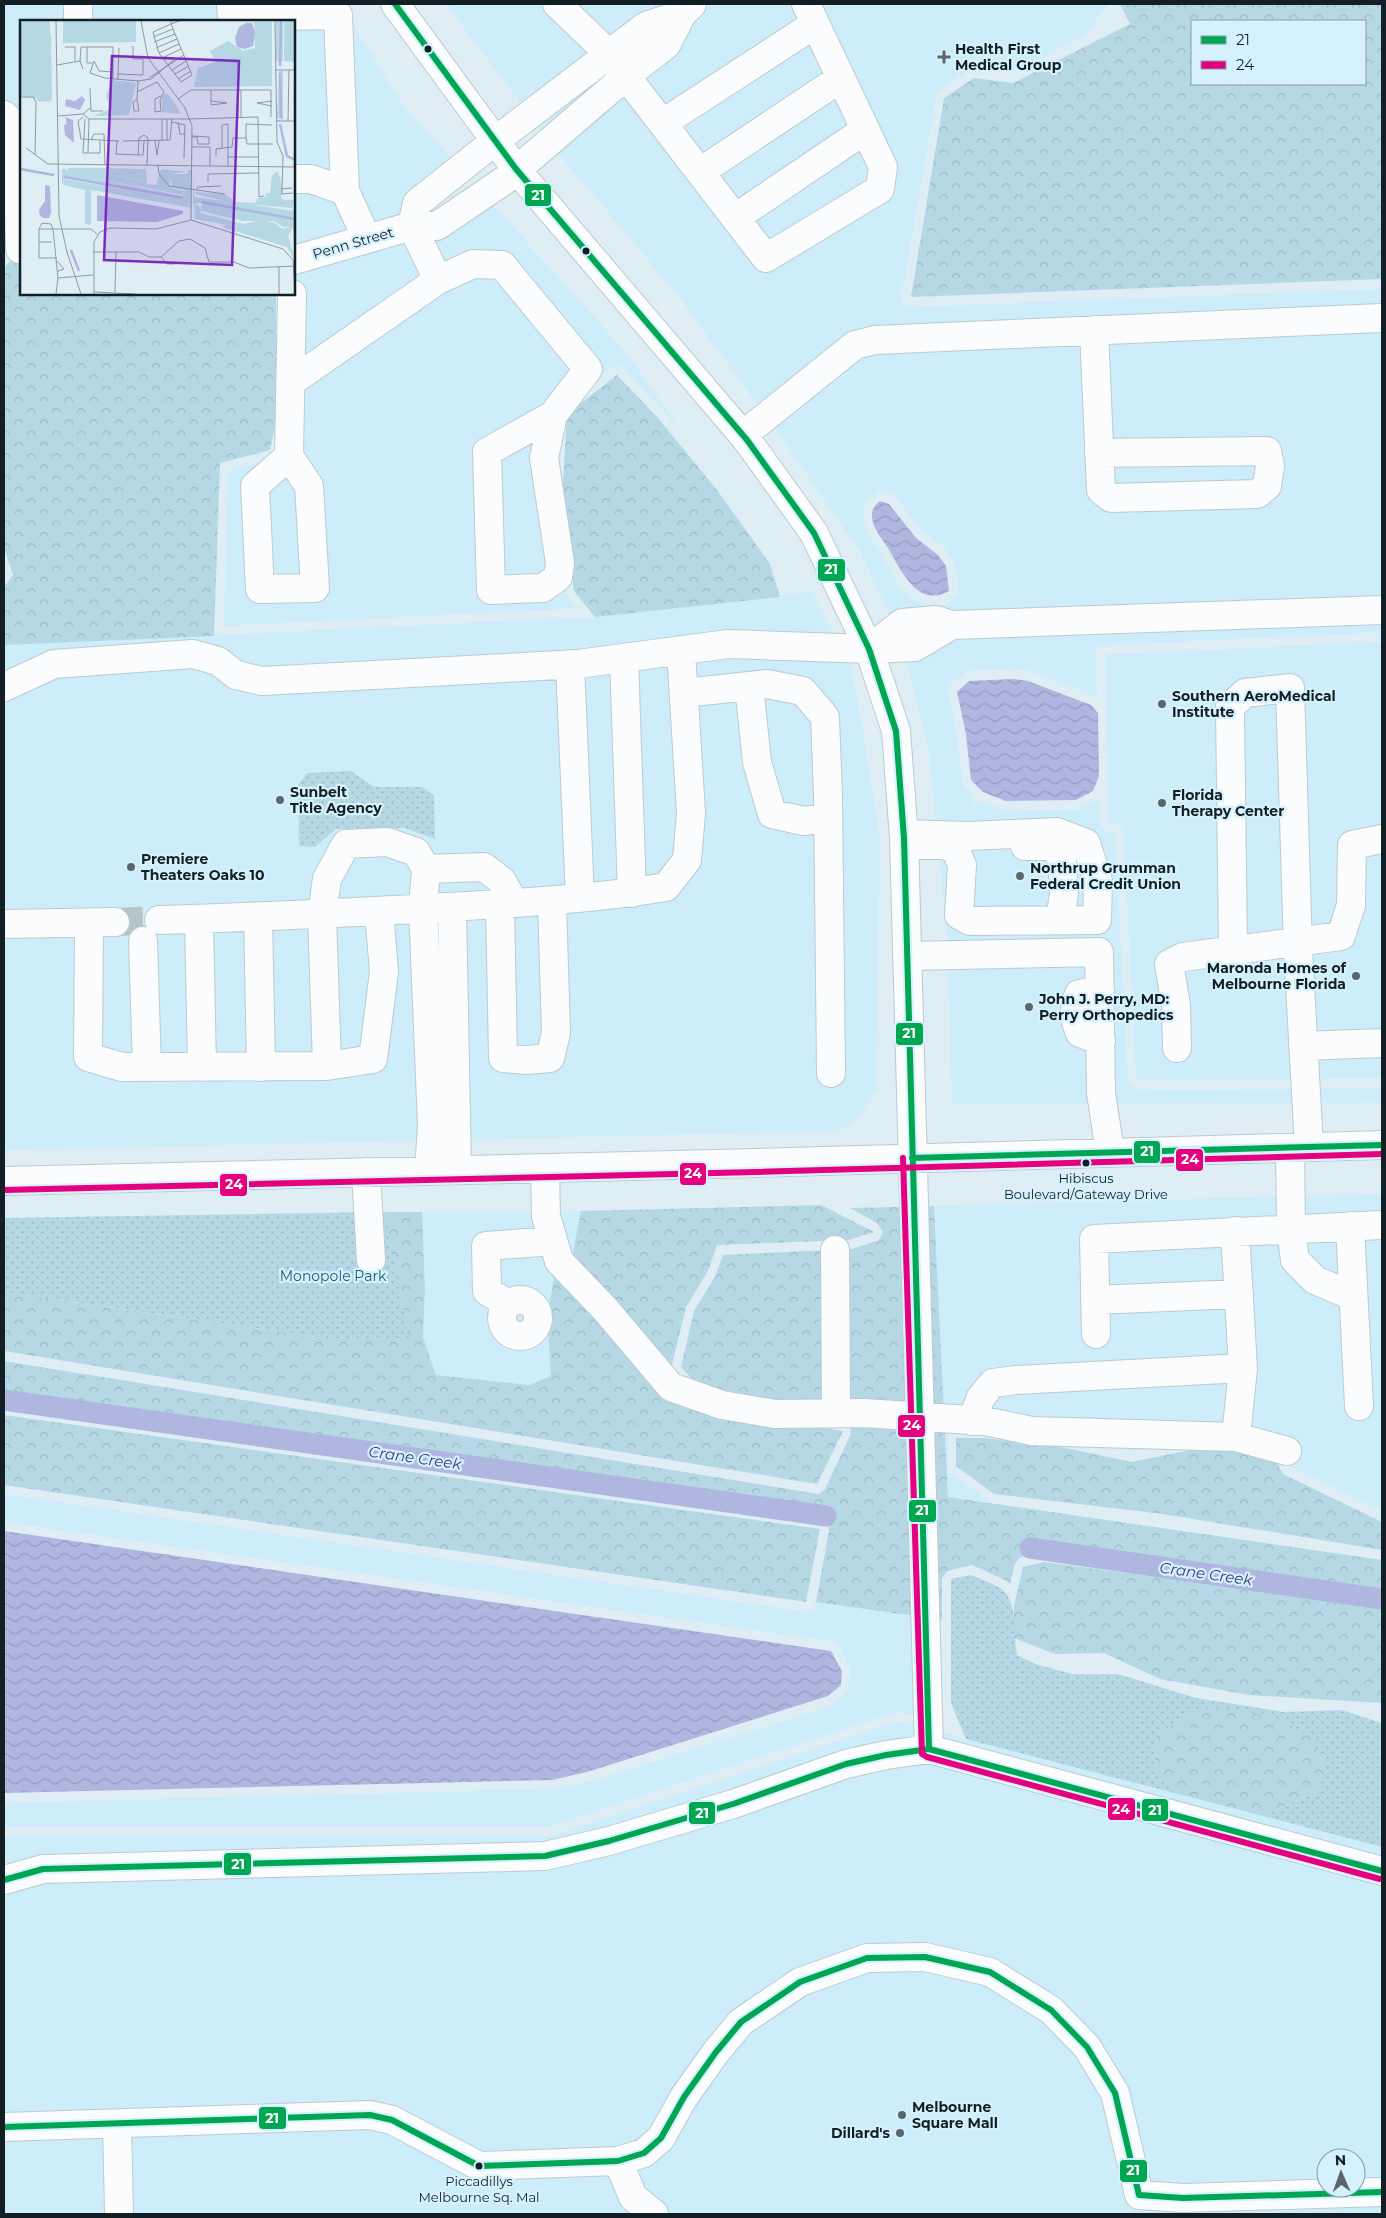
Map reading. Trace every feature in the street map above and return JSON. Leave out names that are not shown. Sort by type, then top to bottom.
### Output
[{"type":"street","points":[[78,4],[78,20]]},
{"type":"street","points":[[231,4],[232,17],[291,10],[338,15],[344,191],[367,239]]},
{"type":"street","points":[[396,4],[516,169],[743,435],[814,533],[869,649],[896,731],[904,840],[929,1749]]},
{"type":"street","points":[[557,4],[609,54],[766,258],[880,189],[883,167],[811,14],[663,123]]},
{"type":"street","name":"Penn Street","points":[[412,226],[417,203],[495,141],[646,26],[687,9]]},
{"type":"street","name":"Penn Street","points":[[295,260],[412,226],[437,226],[505,180],[626,76],[666,45],[687,9]]},
{"type":"street","points":[[700,172],[841,78]]},
{"type":"street","points":[[4,115],[17,128],[11,165],[15,248]]},
{"type":"street","points":[[735,218],[865,130]]},
{"type":"street","points":[[295,180],[312,179],[344,191]]},
{"type":"street","points":[[412,226],[438,280]]},
{"type":"street","points":[[291,382],[438,280],[473,264],[502,265],[588,369],[553,415],[487,452],[491,590],[543,588],[558,577],[560,563],[544,458],[553,415]]},
{"type":"street","points":[[289,456],[292,295]]},
{"type":"street","points":[[743,435],[855,345],[875,340],[1382,318]]},
{"type":"street","points":[[1094,330],[1099,453],[1101,490],[1111,498],[1257,494],[1267,486],[1270,466],[1267,451],[1099,453]]},
{"type":"street","points":[[4,687],[54,664],[193,654],[218,661],[236,675],[262,681],[570,664],[728,644],[869,649],[915,647],[952,625],[1382,610]]},
{"type":"street","points":[[148,1067],[151,931],[199,919],[552,901],[632,893],[666,887],[687,860],[691,813],[682,650]]},
{"type":"street","points":[[624,658],[632,893]]},
{"type":"street","points":[[570,664],[580,898]]},
{"type":"street","points":[[684,693],[767,684],[803,690],[825,717],[831,1073]]},
{"type":"street","points":[[749,686],[757,762],[772,814],[804,821],[828,818]]},
{"type":"street","points":[[1234,951],[1230,707],[1245,693],[1290,688],[1303,1046],[1299,1148],[1291,1229],[1295,1260],[1315,1280],[1353,1296]]},
{"type":"street","points":[[1057,832],[1086,843],[1098,881],[1097,920],[970,921],[959,915],[962,865],[956,849],[944,845],[904,840],[1057,832]]},
{"type":"street","points":[[969,836],[992,846],[1053,846],[1062,858],[1064,894],[1060,920]]},
{"type":"street","points":[[1177,1048],[1176,1004],[1169,964],[1183,957],[1341,936],[1351,904],[1352,845],[1382,838]]},
{"type":"street","points":[[327,1066],[322,914],[327,879],[346,844],[387,842],[416,852],[426,869],[423,908],[432,1126],[429,1171]]},
{"type":"street","points":[[426,869],[484,867],[502,881],[507,903],[503,1058],[526,1060],[550,1058],[556,1033],[552,901]]},
{"type":"street","points":[[452,907],[457,1170]]},
{"type":"street","points":[[4,924],[102,923],[88,1057],[122,1068],[327,1066],[373,1059],[384,972],[379,911]]},
{"type":"street","points":[[258,916],[261,1067]]},
{"type":"street","points":[[199,919],[202,1067]]},
{"type":"street","points":[[906,956],[1099,952],[1101,1093],[1110,1152]]},
{"type":"street","points":[[1303,1046],[1382,1043]]},
{"type":"street","points":[[4,1181],[1382,1146]]},
{"type":"street","points":[[545,1168],[546,1216],[559,1260],[605,1309],[671,1387],[722,1405],[766,1413],[864,1413],[986,1421],[1032,1431],[1236,1437],[1286,1451]]},
{"type":"street","points":[[366,1172],[371,1260]]},
{"type":"street","points":[[1096,1334],[1094,1238],[1382,1225]]},
{"type":"street","points":[[1350,1226],[1359,1406]]},
{"type":"street","points":[[1235,1231],[1243,1368],[1236,1437]]},
{"type":"street","points":[[508,1304],[487,1291],[486,1246],[553,1242]]},
{"type":"street","points":[[835,1250],[836,1413]]},
{"type":"street","points":[[1095,1300],[1239,1294]]},
{"type":"street","points":[[972,1421],[981,1397],[993,1383],[1016,1380],[1243,1368]]},
{"type":"street","points":[[4,1880],[43,1869],[545,1856],[609,1842],[733,1804],[846,1764],[886,1754],[929,1749],[1382,1871]]},
{"type":"street","points":[[4,2127],[370,2116],[392,2120],[479,2166],[618,2161],[644,2153],[661,2138],[684,2097],[716,2052],[741,2022],[800,1982],[867,1958],[925,1957],[990,1972],[1051,2010],[1087,2047],[1115,2093],[1137,2205],[1183,2198],[1382,2192]]},
{"type":"street","points":[[117,2124],[120,2214]]},
{"type":"street","points":[[618,2161],[632,2197],[654,2214]]},
{"type":"shaded area","points":[[4,4],[340,4],[405,108],[453,160],[404,215],[295,248],[295,20],[20,20],[20,237],[4,236]]},
{"type":"shaded area","points":[[446,4],[1110,4],[1100,14],[1085,36],[1011,73],[973,68],[937,91],[905,279],[897,295],[902,296],[904,304],[911,307],[1382,289],[1382,632],[1104,645],[1099,647],[1096,652],[1097,697],[1030,671],[1013,669],[968,671],[951,684],[948,691],[957,735],[962,782],[971,794],[973,809],[979,801],[1007,811],[1077,810],[1099,799],[1101,828],[1106,832],[1115,834],[1128,1080],[1134,1089],[1382,1088],[1382,1103],[952,1104],[947,935],[928,746],[899,633],[859,550],[779,434],[677,294],[559,154]],"holes":[[[880,491],[894,495],[921,530],[943,546],[953,560],[957,576],[958,593],[955,598],[945,605],[922,603],[911,598],[900,588],[867,531],[863,517],[866,501]]]},
{"type":"shaded area","points":[[491,203],[624,350],[690,443],[663,410],[618,365],[612,367],[560,407],[554,502],[566,593],[576,608],[224,626],[228,471],[276,458],[295,295],[295,271]]},
{"type":"shaded area","points":[[810,590],[851,671],[862,723],[880,839],[876,1089],[859,1118],[840,1131],[4,1150],[4,645],[595,617],[780,597]]},
{"type":"shaded area","points":[[1382,642],[1382,1078],[1136,1079],[1123,825],[1109,823],[1105,655]]},
{"type":"shaded area","points":[[1382,1194],[1382,1511],[1289,1466],[1277,1444],[1213,1435],[1132,1452],[1067,1438],[949,1432],[947,1466],[949,1472],[992,1503],[948,1497],[934,1206]]},
{"type":"shaded area","points":[[581,1211],[571,1262],[547,1317],[551,1376],[529,1385],[436,1375],[423,1337],[425,1289],[422,1212]]},
{"type":"shaded area","points":[[4,1494],[806,1612],[813,1609],[816,1602],[915,1616],[918,1716],[896,1712],[550,1826],[4,1826],[4,1803],[554,1789],[589,1782],[831,1706],[848,1691],[850,1669],[839,1646],[832,1641],[4,1522]]},
{"type":"shaded area","points":[[899,1721],[1382,1847],[1382,2214],[4,2214],[4,1836],[552,1836]]},
{"type":"green space","points":[[1120,4],[1382,4],[1382,279],[911,297],[944,98],[974,78],[1013,83],[1130,24]]},
{"type":"green space","points":[[11,260],[20,261],[20,295],[276,295],[276,421],[270,450],[220,463],[214,636],[4,645],[4,587],[13,575],[4,548],[4,268]]},
{"type":"green space","points":[[617,375],[657,417],[717,490],[770,564],[780,597],[595,617],[574,591],[562,501],[567,414]]},
{"type":"green space","points":[[351,771],[374,787],[422,787],[434,795],[435,839],[405,828],[336,829],[315,847],[299,846],[298,785],[307,773]]},
{"type":"green space","points":[[821,1205],[874,1232],[849,1240],[717,1245],[708,1271],[686,1307],[671,1369],[706,1410],[843,1431],[817,1484],[4,1351],[4,1292],[330,1339],[409,1338],[385,1212],[422,1212],[425,1289],[423,1337],[436,1375],[529,1385],[551,1376],[547,1317],[555,1274],[571,1262],[581,1211]]},
{"type":"green space","points":[[924,1206],[934,1206],[948,1497],[1382,1560],[1382,1597],[1045,1552],[1019,1558],[1015,1564],[1010,1584],[972,1565],[947,1571],[942,1579],[942,1620],[936,1619]]},
{"type":"green space","points":[[903,1207],[915,1616],[816,1602],[829,1531],[828,1524],[821,1519],[4,1405],[4,1361],[819,1494],[825,1489],[850,1436],[849,1424],[711,1401],[681,1367],[694,1311],[715,1277],[723,1255],[852,1249],[879,1240],[883,1232],[877,1223],[850,1208]]},
{"type":"green space","name":"Monopole Park","points":[[385,1212],[410,1338],[330,1339],[4,1292],[4,1218]]},
{"type":"green space","points":[[4,1415],[820,1529],[806,1602],[4,1485]]},
{"type":"green space","points":[[956,1438],[985,1438],[1066,1448],[1132,1462],[1215,1445],[1269,1449],[1283,1474],[1382,1522],[1382,1550],[1163,1514],[994,1494],[956,1466]]},
{"type":"green space","points":[[1044,1562],[1382,1607],[1382,1703],[1249,1695],[1160,1679],[1104,1653],[1055,1654],[1014,1638],[1014,1606],[1023,1567]]},
{"type":"green space","points":[[971,1575],[997,1586],[1006,1594],[1013,1609],[1017,1655],[1035,1664],[1072,1674],[1118,1674],[1196,1698],[1284,1712],[1342,1710],[1382,1723],[1382,1847],[1263,1816],[1317,1791],[1155,1774],[1186,1796],[966,1739],[951,1703],[951,1579]]},
{"type":"green space","points":[[1199,1708],[1240,1710],[1282,1720],[1314,1739],[1326,1762],[1317,1791],[1263,1816],[1186,1796],[1155,1774],[1156,1735]]},
{"type":"water","points":[[880,501],[889,504],[916,538],[938,555],[946,566],[949,591],[938,595],[928,595],[919,591],[911,584],[874,525],[873,510]]},
{"type":"water","points":[[1014,679],[1028,681],[1091,705],[1098,713],[1099,776],[1093,791],[1076,800],[1006,801],[983,792],[971,780],[966,734],[957,692],[969,681]]},
{"type":"water","points":[[4,1531],[831,1651],[842,1671],[841,1685],[828,1696],[587,1772],[552,1780],[4,1793]]},
{"type":"waterway","name":"Crane Creek","points":[[4,1400],[826,1516]]},
{"type":"waterway","name":"Crane Creek","points":[[1030,1548],[1382,1599]]},
{"type":"tunnel","points":[[115,922],[159,920]]},
{"type":"transit line","name":"21","points":[[395,4],[516,169],[747,440],[814,533],[869,649],[896,731],[904,838],[929,1749]]},
{"type":"transit line","name":"21","points":[[912,1158],[1382,1145]]},
{"type":"transit line","name":"24","points":[[4,1190],[756,1172],[1382,1154]]},
{"type":"transit line","name":"24","points":[[903,1158],[922,1754],[927,1757],[1380,1879]]},
{"type":"transit line","name":"21","points":[[4,1880],[43,1869],[545,1856],[609,1841],[733,1804],[846,1764],[886,1755],[929,1749],[1382,1871]]},
{"type":"transit line","name":"21","points":[[4,2127],[370,2115],[392,2120],[479,2166],[618,2161],[644,2153],[661,2138],[684,2097],[716,2052],[741,2022],[800,1982],[867,1958],[925,1957],[990,1972],[1051,2010],[1087,2047],[1115,2093],[1139,2195],[1183,2198],[1382,2192]]},
{"type":"place","name":"Health First Medical Group","points":[[944,57]]},
{"type":"place","name":"Southern AeroMedical Institute","points":[[1162,704]]},
{"type":"place","name":"Sunbelt Title Agency","points":[[280,800]]},
{"type":"place","name":"Florida Therapy Center","points":[[1162,803]]},
{"type":"place","name":"Premiere Theaters Oaks 10","points":[[131,867]]},
{"type":"place","name":"Northrup Grumman Federal Credit Union","points":[[1020,876]]},
{"type":"place","name":"Maronda Homes of Melbourne Florida","points":[[1356,976]]},
{"type":"place","name":"John J. Perry, MD: Perry Orthopedics","points":[[1029,1007]]},
{"type":"place","name":"Hibiscus Boulevard/Gateway Drive","points":[[1086,1163]]},
{"type":"place","name":"Melbourne Square Mall","points":[[902,2115]]},
{"type":"place","name":"Dillard's","points":[[900,2133]]},
{"type":"place","name":"Piccadillys Melbourne Sq. Mal","points":[[479,2166]]}]
